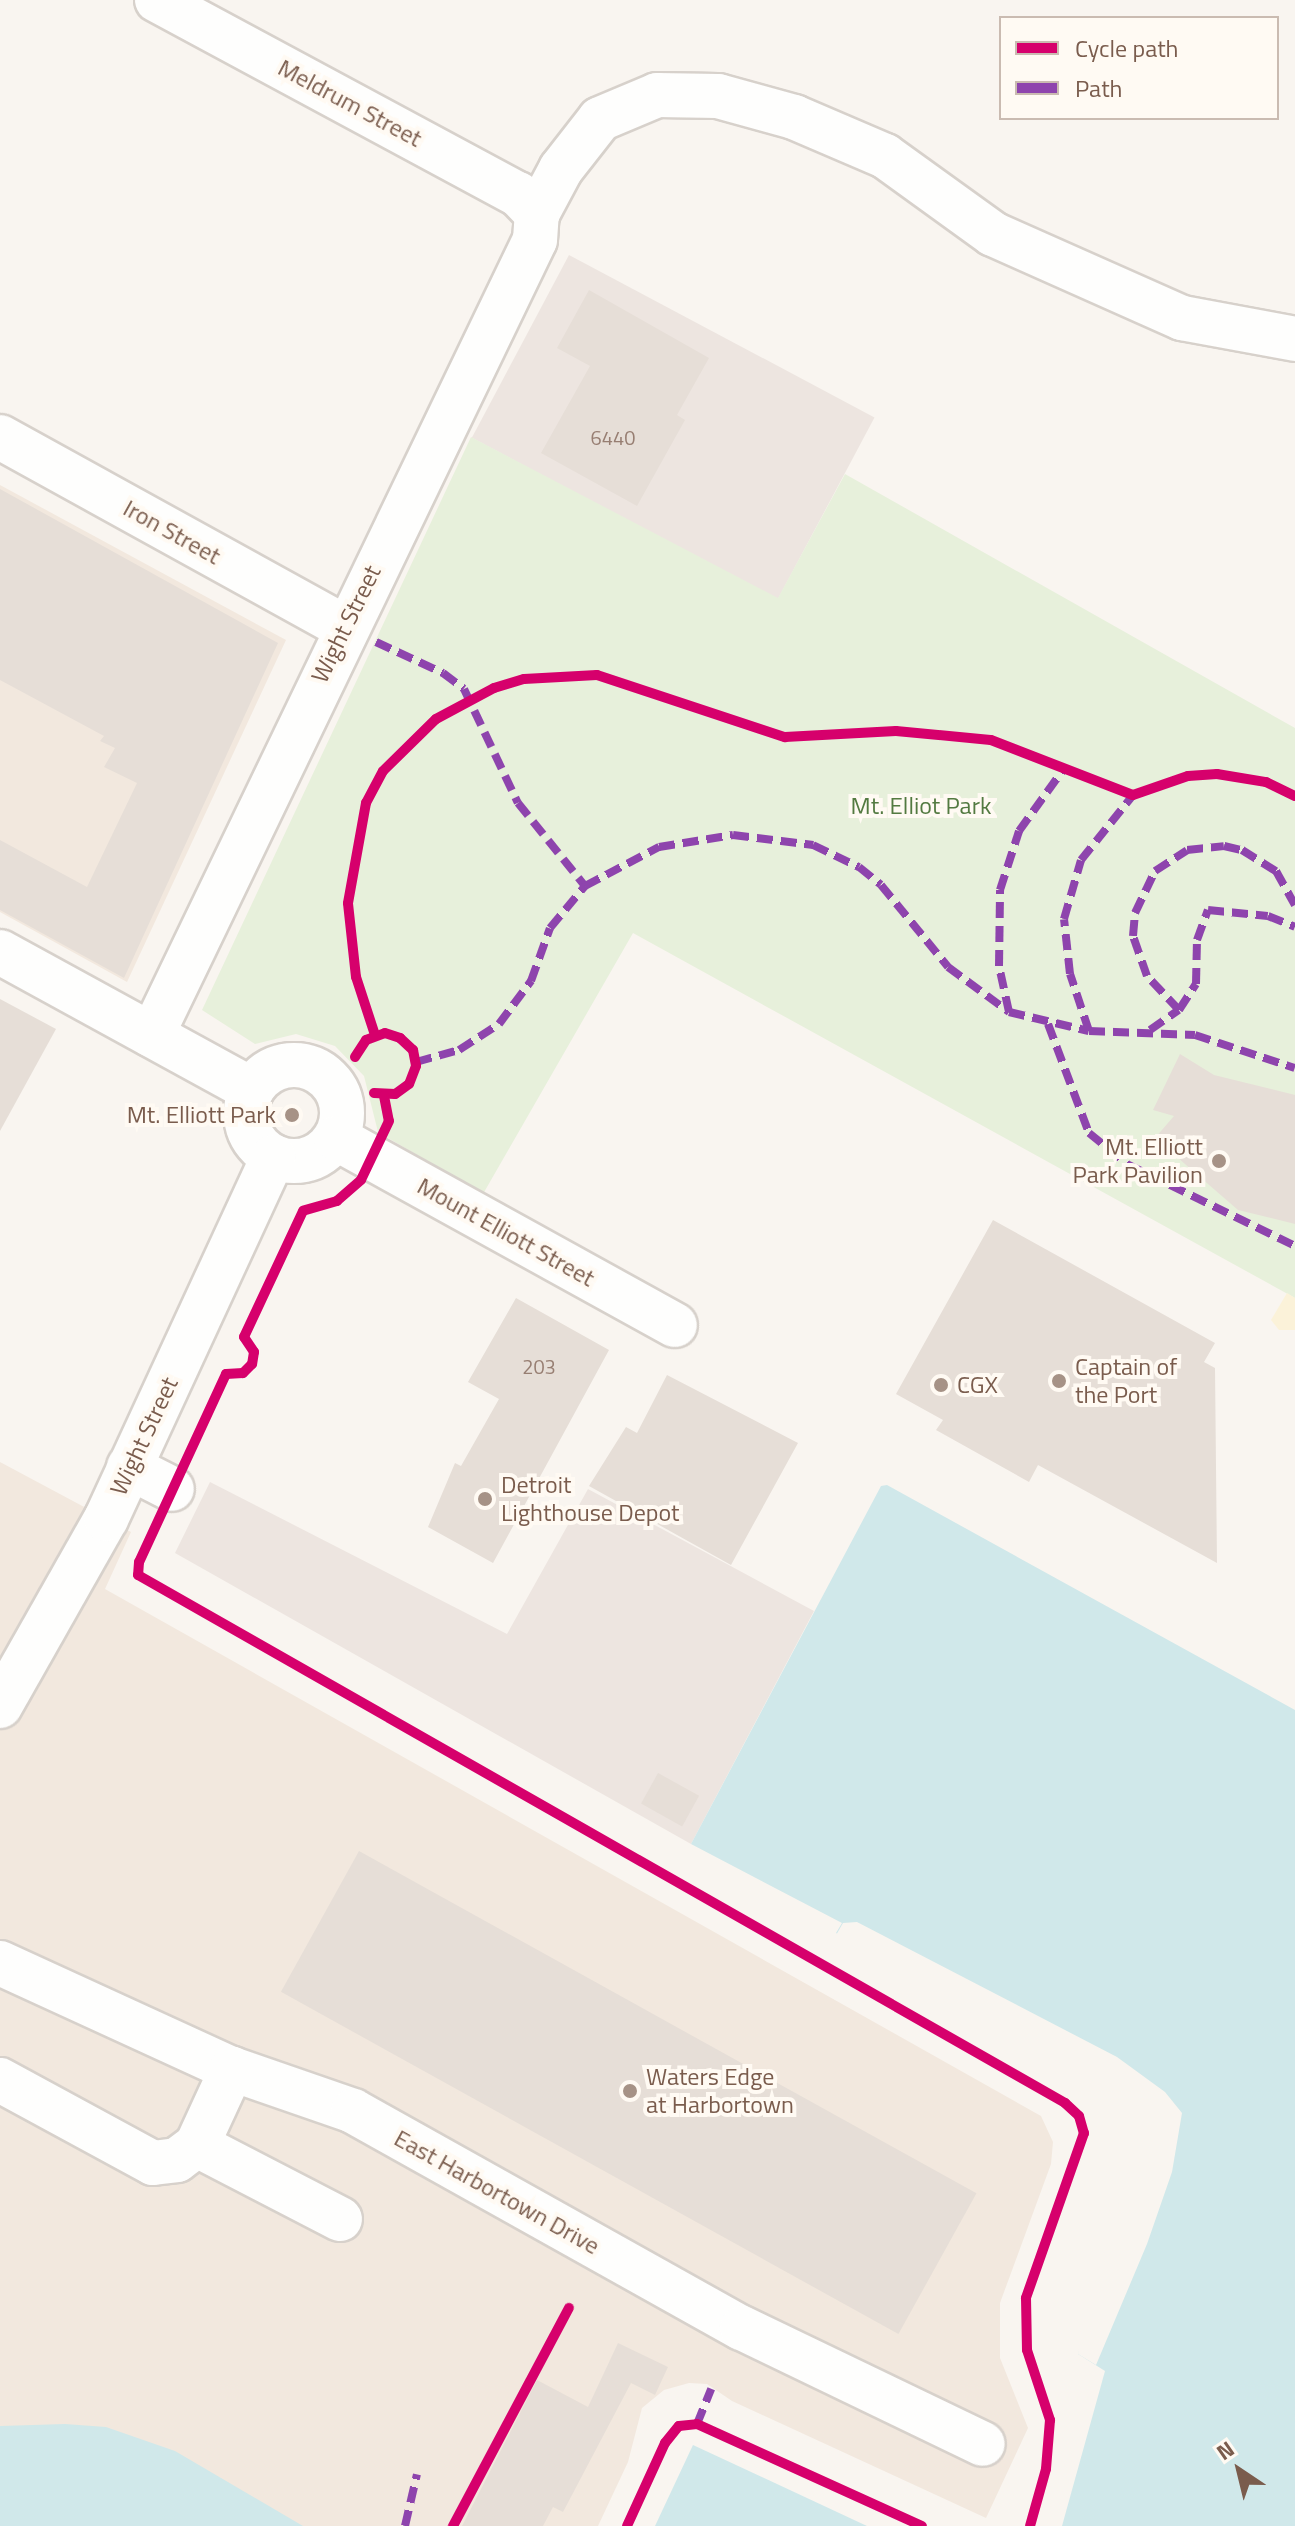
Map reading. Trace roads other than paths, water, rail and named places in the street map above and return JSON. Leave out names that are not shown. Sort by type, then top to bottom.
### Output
[{"type":"street","name":"Meldrum Street","points":[[157,0],[518,194],[537,214]]},
{"type":"street","name":"Wight Street","points":[[152,1035],[344,627],[535,240],[537,214],[561,169],[600,119],[657,95],[718,96],[794,117],[885,156],[993,234],[1182,318],[1295,339]]},
{"type":"street","name":"Iron Street","points":[[0,437],[344,627]]},
{"type":"street","points":[[0,952],[252,1090]]},
{"type":"street","points":[[289,1065],[318,1071],[331,1081],[343,1109],[336,1138],[327,1149],[301,1161],[273,1157],[247,1128],[252,1090],[261,1078],[289,1065]]},
{"type":"street","name":"Mount Elliott Street","points":[[336,1138],[675,1325]]},
{"type":"street","name":"Wight Street","points":[[0,1706],[129,1467],[273,1157]]},
{"type":"street","points":[[129,1467],[172,1489]]},
{"type":"street","name":"East Harbortown Drive","points":[[0,1963],[232,2069],[353,2111],[742,2328],[983,2444]]},
{"type":"street","points":[[0,2080],[153,2163],[177,2160],[197,2145],[232,2069]]},
{"type":"street","points":[[197,2145],[340,2219]]},
{"type":"water","points":[[887,1485],[1295,1710],[1295,2526],[1062,2526],[1105,2371],[1078,2354],[1149,2114],[1139,2101],[836,1933],[842,1923],[691,1844],[881,1486]]},
{"type":"water","points":[[65,2424],[106,2427],[175,2451],[303,2526],[0,2526],[0,2426]]},
{"type":"water","points":[[693,2445],[867,2526],[655,2526]]},
{"type":"place","name":"Mt. Elliott Park","points":[[292,1115]]},
{"type":"place","name":"Mt. Elliott Park Pavilion","points":[[1219,1161]]},
{"type":"place","name":"Captain of the Port","points":[[1059,1381]]},
{"type":"place","name":"CGX","points":[[941,1385]]},
{"type":"place","name":"Detroit Lighthouse Depot","points":[[485,1499]]},
{"type":"place","name":"Waters Edge at Harbortown","points":[[630,2091]]},
{"type":"park label","name":"Mt. Elliot Park","points":[[921,806]]}]
